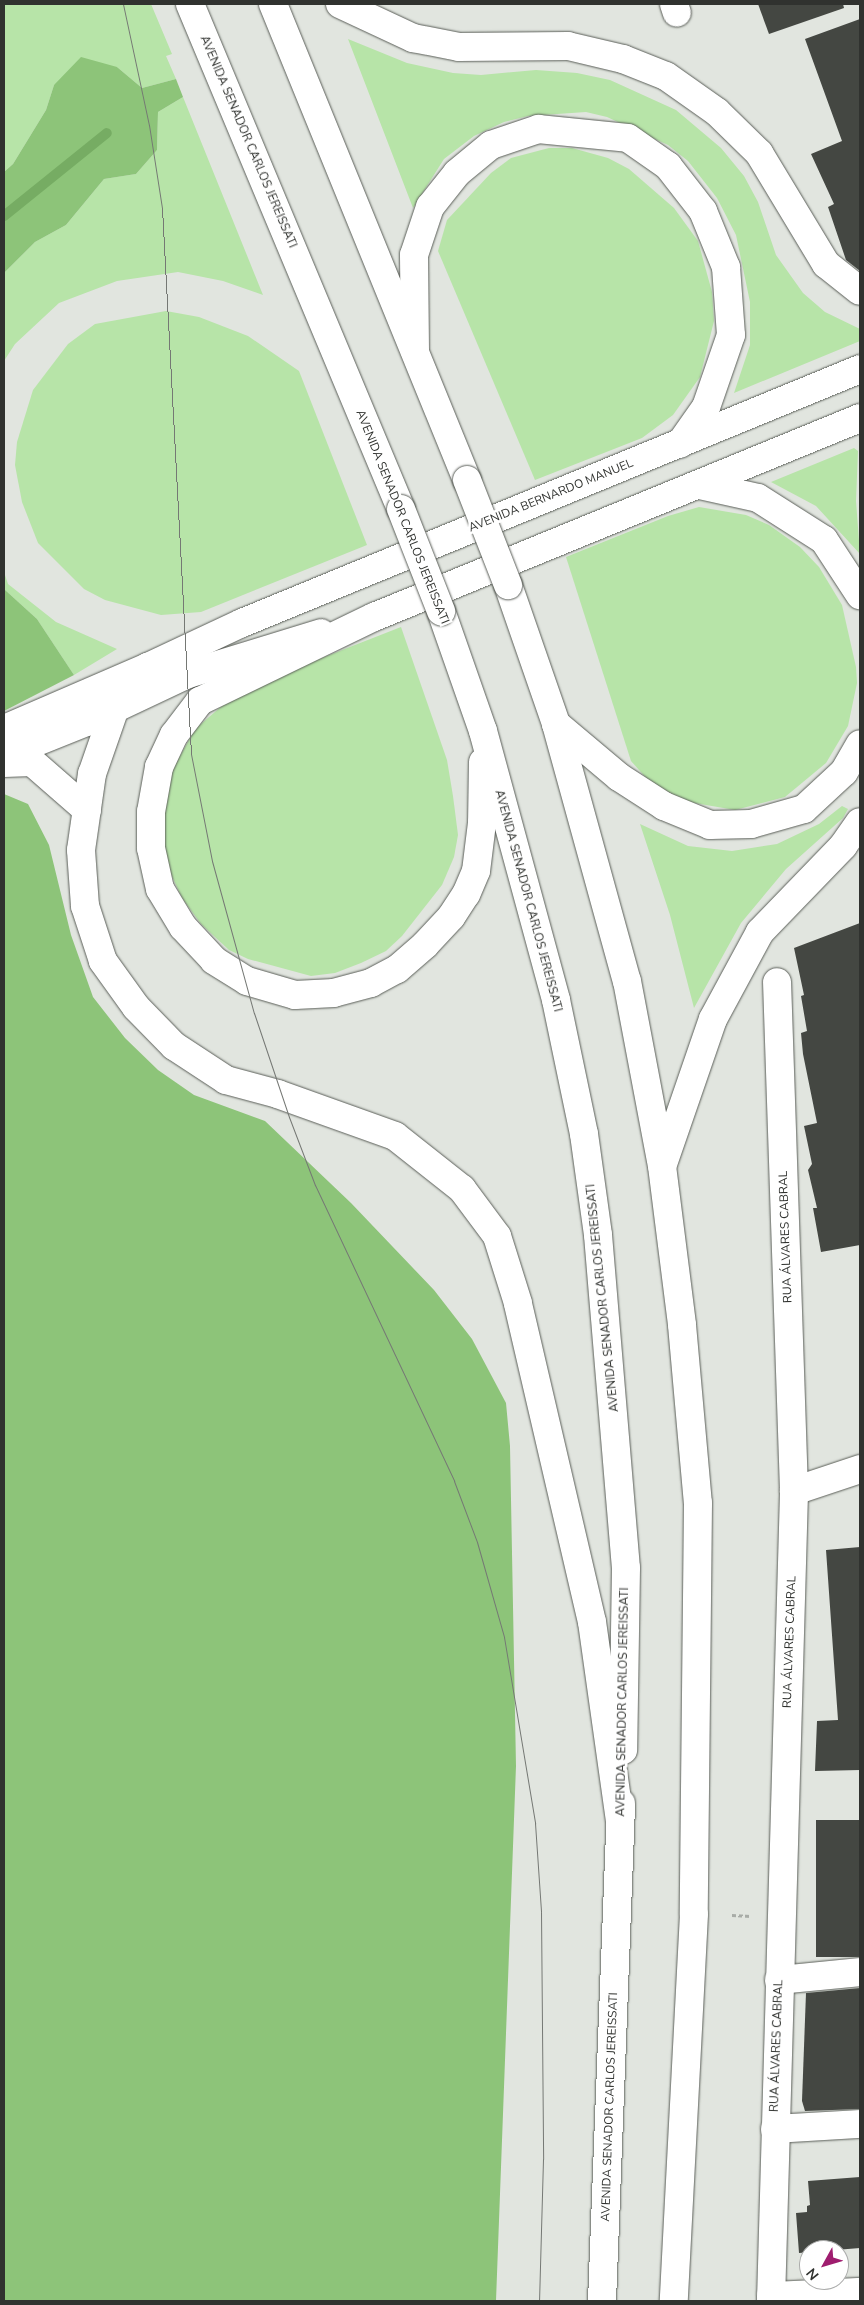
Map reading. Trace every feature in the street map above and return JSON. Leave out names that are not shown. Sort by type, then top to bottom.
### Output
[{"type":"main road","points":[[273,4],[467,480],[508,585],[556,724],[627,981],[662,1166],[682,1325],[698,1503],[694,1914],[674,2301]]},
{"type":"main road","points":[[340,4],[413,38],[459,47],[568,46],[623,60],[666,76],[717,112],[760,153],[826,264],[860,291]]},
{"type":"main road","name":"AVENIDA SENADOR CARLOS JEREISSATI","points":[[193,11],[401,509],[441,611],[483,730],[556,1000],[584,1134],[598,1235],[626,1568],[620,1821],[602,2301]]},
{"type":"main road","points":[[414,351],[414,255],[430,207],[457,173],[490,145],[538,129],[628,138],[668,166],[703,211],[726,266],[731,335],[709,400],[680,444]]},
{"type":"main road","name":"AVENIDA BERNARDO MANUEL","points":[[4,729],[148,667],[242,623],[860,369]]},
{"type":"main road","points":[[483,730],[482,823],[476,871],[451,918],[397,969],[370,983],[334,993],[296,995],[247,981],[214,960],[183,927],[160,890],[151,848],[151,812],[159,767],[174,735],[200,701],[374,618],[860,418]]},
{"type":"main road","points":[[700,485],[758,498],[824,540],[860,595]]},
{"type":"main road","points":[[4,755],[115,708],[188,674],[374,618]]},
{"type":"main road","points":[[148,667],[115,708],[92,774],[82,850],[85,906],[103,961],[136,1007],[174,1046],[226,1080],[278,1094],[395,1136],[462,1189],[497,1236],[518,1303],[592,1622],[620,1821]]},
{"type":"main road","points":[[556,724],[620,776],[658,802],[710,825],[751,824],[804,809],[844,772],[860,744]]},
{"type":"main road","points":[[4,763],[32,762],[87,810]]},
{"type":"main road","points":[[662,1166],[712,1019],[760,932],[843,846],[860,822]]},
{"type":"main road","name":"RUA ÁLVARES CABRAL","points":[[771,2299],[794,1491],[777,982]]},
{"type":"main road","points":[[794,1491],[860,1469]]},
{"type":"main road","points":[[779,1980],[860,1972]]},
{"type":"main road","points":[[775,2129],[860,2124]]},
{"type":"main road","points":[[771,2299],[860,2292]]},
{"type":"green space","points":[[4,4],[151,4],[172,54],[166,56],[176,79],[142,88],[117,67],[54,85],[46,110],[13,164],[4,172]]},
{"type":"green space","points":[[348,39],[407,63],[453,73],[481,75],[536,70],[577,73],[610,80],[676,110],[721,148],[744,176],[758,202],[776,255],[803,293],[825,312],[860,329],[860,341],[734,393],[750,345],[750,302],[736,235],[717,198],[688,161],[668,145],[607,117],[586,112],[528,116],[504,122],[474,136],[444,159],[413,208]]},
{"type":"green space","points":[[81,57],[117,67],[142,88],[176,79],[183,97],[158,112],[157,150],[136,174],[104,179],[66,225],[35,242],[4,273],[4,172],[13,164],[46,110],[54,85]]},
{"type":"green space","points":[[183,97],[263,295],[223,281],[178,272],[117,281],[59,303],[15,344],[4,361],[4,273],[35,242],[66,225],[104,179],[136,174],[157,150],[158,112]]},
{"type":"green space","points":[[549,148],[572,148],[608,158],[629,169],[674,208],[698,241],[712,292],[714,321],[700,377],[673,415],[642,438],[535,480],[438,251],[447,220],[491,173],[511,158]]},
{"type":"green space","points":[[166,311],[199,317],[248,336],[299,371],[367,545],[201,612],[161,615],[105,600],[84,589],[38,543],[22,502],[15,465],[17,442],[33,390],[68,344],[95,324]]},
{"type":"green space","points":[[854,448],[858,451],[856,501],[860,554],[816,506],[771,482]]},
{"type":"green space","points":[[699,507],[746,515],[769,525],[800,547],[819,567],[842,605],[856,667],[857,683],[848,726],[826,763],[785,797],[735,810],[683,801],[648,780],[631,761],[566,557],[668,516]]},
{"type":"green space","points":[[4,572],[8,584],[56,622],[117,649],[74,675],[37,619],[4,589]]},
{"type":"green space","points":[[4,589],[37,619],[74,675],[4,711]]},
{"type":"green space","points":[[401,627],[447,760],[453,796],[458,835],[454,857],[442,885],[402,936],[386,951],[335,973],[311,976],[248,959],[229,950],[201,924],[182,898],[164,859],[164,800],[170,774],[195,729],[229,700],[253,685]]},
{"type":"green space","points":[[4,794],[28,804],[49,845],[71,935],[93,997],[125,1038],[158,1070],[194,1095],[265,1121],[351,1203],[434,1290],[472,1339],[506,1403],[510,1446],[516,1766],[496,2301],[4,2301]]},
{"type":"green space","points":[[842,806],[848,809],[843,818],[786,869],[741,923],[694,1008],[670,915],[640,824],[688,846],[732,851],[777,844],[819,824]]},
{"type":"building","points":[[758,4],[843,4],[844,8],[769,34]]},
{"type":"building","points":[[860,19],[860,271],[846,260],[828,207],[834,204],[811,154],[842,141],[805,39]]},
{"type":"building","points":[[860,923],[860,1245],[821,1252],[813,1208],[817,1208],[808,1170],[812,1164],[804,1126],[817,1123],[803,1054],[801,1033],[807,1031],[801,996],[804,995],[794,948]]},
{"type":"building","points":[[860,1547],[860,1770],[815,1771],[817,1721],[838,1720],[826,1550]]},
{"type":"building","points":[[816,1820],[860,1820],[860,1957],[816,1957]]},
{"type":"building","points":[[860,1988],[860,2109],[805,2111],[802,2101],[806,1993]]},
{"type":"building","points":[[860,2177],[860,2248],[849,2249],[849,2240],[799,2240],[799,2253],[796,2213],[807,2212],[807,2206],[810,2205],[808,2181]]},
{"type":"waterway","points":[[4,216],[107,133]]},
{"type":"tram line","points":[[123,4],[149,125],[162,208],[191,754],[212,861],[254,1013],[289,1117],[315,1185],[454,1481],[477,1542],[504,1637],[535,1823],[541,1912],[543,2159],[539,2301]]}]
